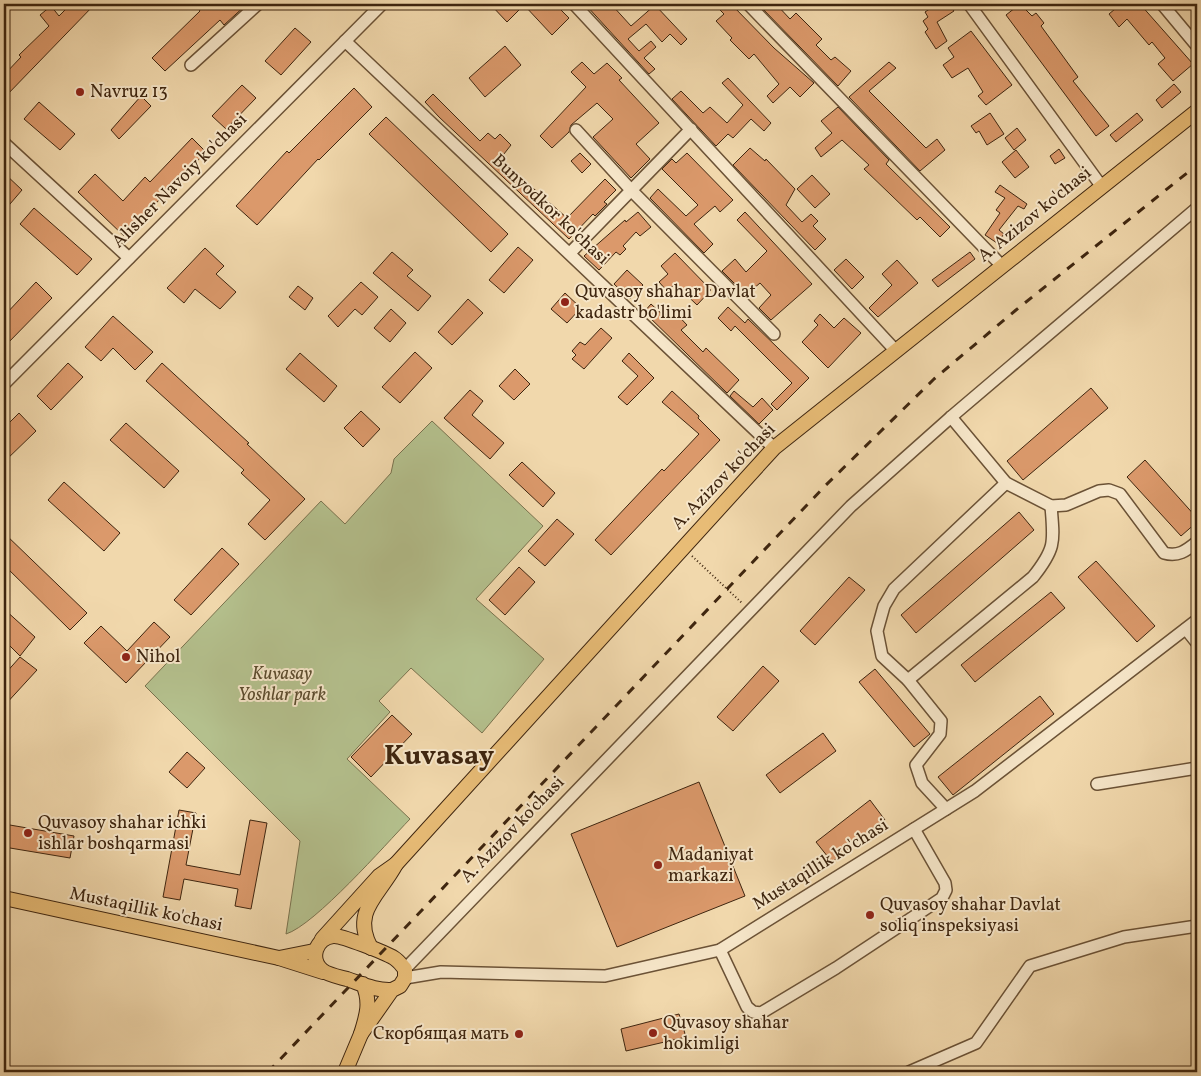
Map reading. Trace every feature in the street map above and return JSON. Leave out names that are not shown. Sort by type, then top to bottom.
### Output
[{"type":"main road","name":"A. Azizov ko'chasi","points":[[396,864],[774,448],[1197,111]]},
{"type":"main road","points":[[323,972],[316,964],[317,946],[379,876],[396,864]]},
{"type":"main road","points":[[371,948],[364,936],[362,923],[366,908],[386,883],[396,864]]},
{"type":"main road","name":"Mustaqillik ko'chasi","points":[[4,898],[279,958],[363,984],[379,991],[392,990]]},
{"type":"main road","points":[[279,958],[317,946],[334,936],[371,948],[397,960],[405,974],[400,986],[392,990],[361,1034]]},
{"type":"main road","points":[[345,1072],[361,1034],[368,1008],[368,996],[363,984]]},
{"type":"street","points":[[191,64],[258,4]]},
{"type":"street","name":"Alisher Navoiy ko'chasi","points":[[4,384],[382,4]]},
{"type":"street","points":[[574,4],[896,351]]},
{"type":"street","points":[[748,4],[1002,266]]},
{"type":"street","points":[[969,4],[1102,187]]},
{"type":"street","points":[[1162,4],[1197,46]]},
{"type":"street","name":"Bunyodkor ko'chasi","points":[[345,41],[570,252],[774,448]]},
{"type":"street","points":[[570,252],[691,129]]},
{"type":"street","points":[[576,130],[631,190],[774,334]]},
{"type":"street","points":[[4,143],[129,258]]},
{"type":"street","name":"A. Azizov ko'chasi","points":[[405,974],[851,506],[951,417],[1197,208]]},
{"type":"street","points":[[951,417],[1006,483],[1051,506],[1066,505],[1099,491],[1109,490],[1120,494],[1164,553],[1173,556],[1185,552],[1197,542]]},
{"type":"street","points":[[946,809],[922,783],[916,765],[940,734],[941,722],[908,680],[882,656],[877,631],[884,606],[894,589],[1006,483]]},
{"type":"street","points":[[908,680],[1033,577],[1047,559],[1054,542],[1051,506]]},
{"type":"street","name":"Mustaqillik ko'chasi","points":[[405,974],[441,972],[606,976],[720,950],[974,791],[1197,620]]},
{"type":"street","points":[[1186,629],[1197,643]]},
{"type":"street","points":[[1097,784],[1197,768]]},
{"type":"street","points":[[720,950],[747,1007],[753,1012],[761,1013],[836,968],[942,898],[946,890],[945,883],[914,829]]},
{"type":"street","points":[[909,1072],[976,1043],[1030,966],[1124,937],[1197,926]]},
{"type":"path","points":[[682,548],[750,611]]},
{"type":"green space","name":"Kuvasay Yoshlar park","points":[[432,421],[543,526],[476,599],[544,659],[482,733],[411,668],[379,701],[390,712],[347,759],[410,819],[331,901],[299,928],[286,934],[300,841],[145,686],[321,501],[345,524],[391,473],[394,459]]},
{"type":"building","points":[[71,4],[95,4],[4,98],[4,75],[21,57],[19,55],[49,26],[40,15],[51,6],[59,16]]},
{"type":"building","points":[[195,4],[219,4],[224,10],[231,4],[247,4],[224,25],[220,20],[165,71],[152,58],[200,11]]},
{"type":"building","points":[[490,4],[555,4],[569,18],[552,35],[524,5],[507,22]]},
{"type":"building","points":[[585,4],[611,4],[631,26],[655,5],[687,39],[681,45],[670,34],[662,42],[646,24],[628,39],[639,51],[651,41],[656,47],[644,58],[655,69],[649,74]]},
{"type":"building","points":[[714,4],[731,4],[774,48],[814,83],[800,97],[790,87],[773,103],[767,96],[779,84],[754,54],[749,59],[730,40],[732,38],[716,21],[724,14]]},
{"type":"building","points":[[758,4],[776,4],[790,19],[796,13],[822,39],[816,45],[831,60],[835,57],[851,71],[838,86]]},
{"type":"building","points":[[937,4],[949,4],[954,11],[937,22],[947,41],[936,49],[925,32],[928,29],[923,21],[928,17],[925,12]]},
{"type":"building","points":[[1020,4],[1032,16],[1036,13],[1044,23],[1041,26],[1078,77],[1073,81],[1109,126],[1096,136],[1006,15]]},
{"type":"building","points":[[1121,4],[1140,4],[1193,64],[1173,81],[1158,64],[1165,58],[1152,42],[1149,45],[1127,19],[1119,27],[1109,14]]},
{"type":"building","points":[[295,28],[311,42],[281,75],[265,61]]},
{"type":"building","points":[[971,31],[1012,85],[986,105],[978,96],[983,92],[968,68],[952,78],[943,65],[954,57],[948,48]]},
{"type":"building","points":[[505,46],[521,65],[485,97],[469,78]]},
{"type":"building","points":[[582,62],[594,74],[607,63],[622,78],[619,80],[659,123],[636,144],[650,159],[631,178],[593,137],[613,119],[597,103],[571,125],[569,132],[552,148],[540,136],[586,87],[571,72]]},
{"type":"building","points":[[889,62],[896,68],[869,91],[926,148],[937,139],[945,150],[920,171],[849,97]]},
{"type":"building","points":[[728,78],[771,123],[764,131],[751,119],[733,138],[728,134],[716,146],[672,99],[681,91],[703,113],[710,107],[727,123],[743,105],[722,83]]},
{"type":"building","points":[[1174,84],[1181,92],[1162,108],[1156,100]]},
{"type":"building","points":[[242,85],[256,98],[226,129],[212,116]]},
{"type":"building","points":[[354,88],[372,107],[318,159],[257,225],[236,206],[287,151],[289,153]]},
{"type":"building","points":[[433,94],[480,141],[488,133],[495,139],[500,134],[511,145],[500,159],[567,218],[605,179],[616,190],[604,202],[607,204],[595,216],[593,214],[569,239],[439,117],[425,102]]},
{"type":"building","points":[[141,96],[151,106],[119,139],[111,130]]},
{"type":"building","points":[[39,102],[75,134],[60,150],[24,119]]},
{"type":"building","points":[[838,107],[889,160],[886,164],[950,227],[940,237],[920,217],[917,220],[864,169],[869,165],[842,140],[821,157],[815,148],[832,133],[821,121]]},
{"type":"building","points":[[990,113],[1004,134],[987,145],[979,131],[976,133],[971,126]]},
{"type":"building","points":[[1137,113],[1143,120],[1116,142],[1110,135]]},
{"type":"building","points":[[386,117],[508,234],[491,252],[369,134]]},
{"type":"building","points":[[1017,128],[1026,140],[1014,150],[1005,138]]},
{"type":"building","points":[[192,138],[206,152],[124,236],[78,192],[95,174],[123,201],[145,177],[150,182]]},
{"type":"building","points":[[750,148],[765,161],[766,159],[795,189],[786,205],[802,222],[811,214],[818,221],[813,226],[826,239],[815,250],[733,165]]},
{"type":"building","points":[[1059,149],[1065,158],[1055,164],[1050,156]]},
{"type":"building","points":[[1016,150],[1029,167],[1015,178],[1002,162]]},
{"type":"building","points":[[580,153],[591,164],[582,173],[571,161]]},
{"type":"building","points":[[687,153],[733,200],[720,212],[715,206],[694,224],[713,244],[704,253],[650,198],[658,189],[686,216],[698,205],[662,169],[672,159],[676,163]]},
{"type":"building","points":[[4,173],[22,190],[4,211]]},
{"type":"building","points":[[812,175],[830,194],[815,208],[797,189]]},
{"type":"building","points":[[1000,185],[1027,204],[1024,209],[1018,206],[999,230],[1004,234],[997,243],[985,235],[1000,213],[996,210],[1005,198],[995,192]]},
{"type":"building","points":[[34,208],[92,259],[77,275],[20,224]]},
{"type":"building","points":[[638,212],[651,227],[640,236],[636,232],[623,246],[626,249],[620,255],[616,252],[599,270],[584,256],[625,220],[626,222]]},
{"type":"building","points":[[745,212],[812,284],[771,320],[759,308],[771,295],[760,283],[746,295],[722,271],[735,259],[746,272],[767,251],[737,220]]},
{"type":"building","points":[[518,247],[533,260],[504,293],[489,280]]},
{"type":"building","points":[[205,248],[224,266],[216,274],[236,292],[220,309],[195,289],[184,303],[167,288]]},
{"type":"building","points":[[392,252],[413,270],[407,276],[431,296],[418,311],[373,273]]},
{"type":"building","points":[[970,252],[975,259],[938,287],[932,280]]},
{"type":"building","points":[[675,253],[711,290],[697,305],[675,284],[667,291],[659,282],[668,274],[661,266]]},
{"type":"building","points":[[846,259],[864,277],[852,289],[834,270]]},
{"type":"building","points":[[897,260],[918,283],[878,317],[869,308],[892,285],[882,274]]},
{"type":"building","points":[[627,270],[643,285],[630,299],[614,284]]},
{"type":"building","points":[[36,282],[52,298],[4,347],[4,316]]},
{"type":"building","points":[[361,282],[378,297],[362,315],[355,309],[338,327],[328,316]]},
{"type":"building","points":[[298,286],[313,298],[305,310],[289,297]]},
{"type":"building","points":[[565,293],[581,308],[567,323],[551,309]]},
{"type":"building","points":[[468,299],[483,313],[452,345],[438,332]]},
{"type":"building","points":[[651,304],[664,316],[671,308],[687,325],[681,330],[703,352],[706,348],[739,380],[727,393],[644,312]]},
{"type":"building","points":[[728,307],[745,323],[748,319],[809,378],[777,410],[771,404],[792,383],[735,326],[731,331],[718,318]]},
{"type":"building","points":[[391,309],[406,323],[390,342],[374,328]]},
{"type":"building","points":[[820,314],[834,328],[844,318],[861,333],[828,368],[802,342],[818,325],[814,321]]},
{"type":"building","points":[[113,316],[153,352],[135,370],[113,348],[101,361],[85,347]]},
{"type":"building","points":[[601,328],[612,338],[584,369],[572,359],[576,355],[572,351],[580,342],[585,345]]},
{"type":"building","points":[[415,352],[432,368],[400,403],[382,387]]},
{"type":"building","points":[[300,353],[337,386],[324,402],[286,369]]},
{"type":"building","points":[[629,353],[654,378],[627,405],[618,397],[638,376],[622,361]]},
{"type":"building","points":[[68,363],[83,377],[51,410],[37,396]]},
{"type":"building","points":[[162,363],[249,443],[247,444],[305,499],[265,540],[248,524],[270,500],[241,473],[244,470],[146,381]]},
{"type":"building","points":[[515,369],[530,384],[514,400],[499,386]]},
{"type":"building","points":[[1091,388],[1108,408],[1023,480],[1007,461]]},
{"type":"building","points":[[470,390],[483,401],[472,415],[504,443],[490,459],[444,418]]},
{"type":"building","points":[[672,391],[699,416],[698,418],[720,440],[611,555],[595,540],[662,469],[664,471],[699,434],[662,402]]},
{"type":"building","points":[[734,391],[753,407],[762,398],[773,410],[759,424],[730,396]]},
{"type":"building","points":[[361,411],[380,429],[363,447],[344,428]]},
{"type":"building","points":[[19,413],[36,431],[4,462],[4,428]]},
{"type":"building","points":[[126,423],[179,471],[164,488],[110,440]]},
{"type":"building","points":[[1145,460],[1197,518],[1197,522],[1181,536],[1127,477]]},
{"type":"building","points":[[522,462],[555,493],[543,507],[509,475]]},
{"type":"building","points":[[64,482],[120,533],[104,551],[48,500]]},
{"type":"building","points":[[1019,512],[1034,530],[916,633],[901,615]]},
{"type":"building","points":[[557,519],[574,534],[545,566],[528,551]]},
{"type":"building","points":[[4,533],[87,613],[70,630],[4,565]]},
{"type":"building","points":[[222,548],[239,564],[191,615],[174,600]]},
{"type":"building","points":[[1096,561],[1155,626],[1137,642],[1078,577]]},
{"type":"building","points":[[519,567],[535,582],[505,615],[489,600]]},
{"type":"building","points":[[849,577],[865,590],[815,645],[800,631]]},
{"type":"building","points":[[1051,592],[1065,608],[975,682],[961,665]]},
{"type":"building","points":[[4,609],[35,637],[20,656],[4,640]]},
{"type":"building","points":[[154,622],[170,637],[126,683],[84,643],[101,626],[127,651]]},
{"type":"building","points":[[20,657],[37,670],[4,706],[4,675]]},
{"type":"building","points":[[763,666],[779,681],[733,731],[717,717]]},
{"type":"building","points":[[875,669],[930,734],[914,747],[859,682]]},
{"type":"building","points":[[1040,696],[1054,714],[953,795],[938,777]]},
{"type":"building","points":[[392,715],[412,734],[371,777],[351,757]]},
{"type":"building","points":[[823,733],[836,751],[780,793],[766,775]]},
{"type":"building","points":[[187,752],[205,768],[187,788],[169,772]]},
{"type":"building","name":"Madaniyat markazi","points":[[699,782],[745,896],[617,947],[571,834]]},
{"type":"building","points":[[870,800],[885,820],[832,862],[816,842]]},
{"type":"building","points":[[179,810],[196,813],[186,865],[240,875],[250,820],[267,823],[251,909],[235,906],[238,889],[184,879],[180,900],[163,897]]},
{"type":"building","points":[[4,824],[74,836],[70,858],[4,847]]},
{"type":"building","name":"Quvasoy shahar hokimligi","points":[[679,1014],[686,1037],[626,1051],[621,1029]]},
{"type":"railway","points":[[268,1072],[825,486],[934,379],[1016,310],[1197,165]]},
{"type":"place","name":"Navruz 13","points":[[80,92]]},
{"type":"place","name":"Quvasoy shahar Davlat kadastr bo'limi","points":[[565,302]]},
{"type":"place","name":"Nihol","points":[[126,657]]},
{"type":"place","name":"Quvasoy shahar ichki ishlar boshqarmasi","points":[[28,833]]},
{"type":"place","name":"Madaniyat markazi","points":[[658,865]]},
{"type":"place","name":"Quvasoy shahar Davlat soliq inspeksiyasi","points":[[870,915]]},
{"type":"place","name":"Quvasoy shahar hokimligi","points":[[653,1033]]},
{"type":"place","name":"Скорбящая мать","points":[[519,1034]]},
{"type":"district","name":"Kuvasay","points":[[439,756]]}]
